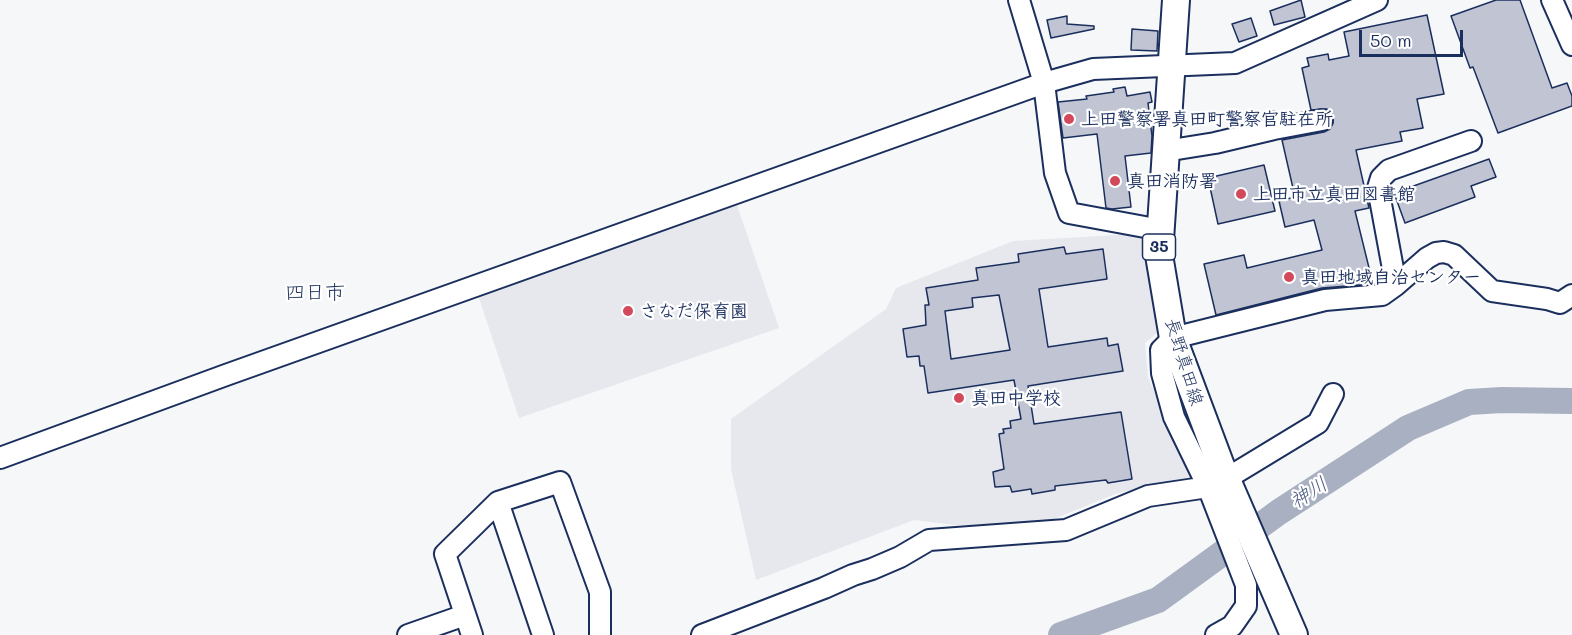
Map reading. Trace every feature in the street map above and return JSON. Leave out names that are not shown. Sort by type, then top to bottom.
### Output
[{"type":"main road","name":"長野真田線","points":[[1176,0],[1159,255],[1173,338],[1221,487],[1294,635]]},
{"type":"street","points":[[1019,0],[1044,83],[1055,173],[1069,213],[1161,230]]},
{"type":"street","points":[[0,458],[259,363],[1044,83],[1093,69],[1235,63],[1377,0]]},
{"type":"street","points":[[1552,0],[1572,45]]},
{"type":"street","points":[[1165,151],[1215,143],[1273,126],[1322,120]]},
{"type":"street","points":[[1396,285],[1378,188],[1381,177],[1389,170],[1471,141]]},
{"type":"street","points":[[1173,338],[1325,300],[1382,295],[1427,258],[1444,252],[1454,255],[1492,291],[1560,303],[1572,296]]},
{"type":"street","points":[[702,635],[872,569],[929,540],[1066,530],[1148,496],[1221,487],[1318,423],[1333,394]]},
{"type":"street","points":[[472,635],[445,554],[498,502],[560,482],[600,592],[600,635]]},
{"type":"street","points":[[1216,635],[1232,626],[1246,606],[1246,585],[1221,487]]},
{"type":"street","points":[[498,502],[543,635]]},
{"type":"street","points":[[408,635],[465,615]]},
{"type":"shaded area","name":"さなだ保育園","points":[[736,202],[779,328],[519,418],[478,295]]},
{"type":"shaded area","name":"真田中学校","points":[[1150,233],[1162,329],[1145,343],[1148,377],[1189,477],[1115,494],[1039,525],[955,525],[914,520],[756,580],[731,469],[731,419],[886,309],[896,288],[1013,241]]},
{"type":"building","points":[[1301,0],[1305,17],[1274,25],[1270,11]]},
{"type":"building","points":[[1496,0],[1520,0],[1552,88],[1567,83],[1572,96],[1572,106],[1498,133],[1451,16]]},
{"type":"building","points":[[1427,15],[1444,94],[1417,99],[1423,128],[1400,132],[1402,141],[1356,150],[1369,208],[1355,211],[1373,284],[1322,288],[1216,315],[1204,264],[1244,255],[1247,268],[1322,250],[1314,220],[1285,227],[1279,201],[1295,197],[1282,140],[1324,132],[1330,129],[1333,123],[1331,113],[1327,109],[1311,110],[1302,68],[1309,66],[1307,58],[1328,54],[1329,60],[1349,56],[1344,32]]},
{"type":"building","points":[[1067,16],[1067,24],[1094,26],[1094,29],[1051,38],[1047,20]]},
{"type":"building","points":[[1251,18],[1257,36],[1239,42],[1232,24]]},
{"type":"building","points":[[1132,29],[1158,31],[1157,51],[1131,50]]},
{"type":"building","points":[[1125,87],[1127,96],[1150,92],[1152,102],[1148,103],[1152,136],[1151,153],[1125,156],[1131,207],[1112,209],[1106,208],[1097,134],[1063,138],[1058,102],[1087,99],[1086,96],[1114,92],[1113,89]]},
{"type":"building","points":[[1489,159],[1496,177],[1471,186],[1475,197],[1405,223],[1394,193]]},
{"type":"building","name":"上田市立真田図書館","points":[[1264,165],[1275,211],[1218,224],[1208,178]]},
{"type":"building","points":[[1064,247],[1066,254],[1103,249],[1107,279],[1039,289],[1048,347],[1107,338],[1108,346],[1118,344],[1123,371],[1028,386],[1034,424],[1121,412],[1132,479],[1108,483],[1106,480],[1055,486],[1055,490],[1032,494],[1031,489],[1012,492],[1010,486],[995,487],[993,472],[1004,469],[999,434],[1004,433],[1003,429],[1011,428],[1010,421],[1021,419],[1014,380],[928,393],[924,366],[920,366],[919,356],[907,357],[903,329],[926,325],[925,305],[929,305],[926,288],[978,280],[976,268],[1019,262],[1018,254]],"holes":[[[999,295],[1010,350],[951,359],[945,311],[973,307],[972,298]]]},
{"type":"waterway","name":"神川","points":[[1061,635],[1158,600],[1279,512],[1408,428],[1469,402],[1572,401]]},
{"type":"place","name":"上田警察署真田町警察官駐在所","points":[[1069,119]]},
{"type":"place","name":"真田消防署","points":[[1115,181]]},
{"type":"place","name":"上田市立真田図書館","points":[[1241,194]]},
{"type":"place","name":"真田地域自治センター","points":[[1289,277]]},
{"type":"place","name":"さなだ保育園","points":[[628,311]]},
{"type":"place","name":"真田中学校","points":[[959,398]]},
{"type":"district","name":"四日市","points":[[315,293]]}]
